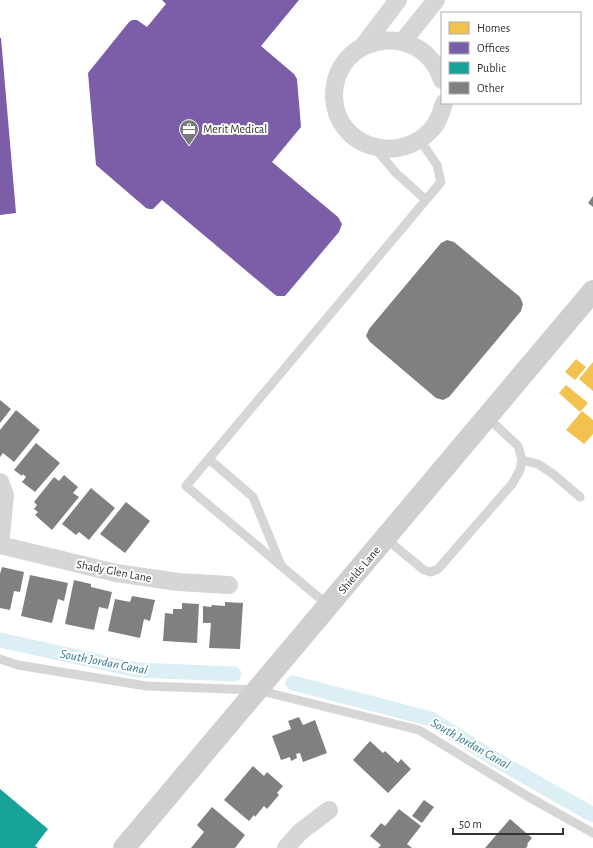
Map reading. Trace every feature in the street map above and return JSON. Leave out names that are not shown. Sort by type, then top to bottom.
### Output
[{"type":"main road","name":"Shields Lane","points":[[124,848],[593,291]]},
{"type":"street","points":[[398,0],[363,46],[351,56],[342,68],[336,82],[334,97],[337,112],[344,125],[354,136],[366,145],[390,150],[406,147],[420,140],[432,130],[440,116],[444,104]]},
{"type":"street","points":[[403,41],[436,0]]},
{"type":"street","points":[[363,46],[382,40],[403,41],[417,47],[430,57],[439,70],[441,77]]},
{"type":"street","points":[[0,482],[5,495],[0,545]]},
{"type":"street","name":"Shady Glen Lane","points":[[0,545],[116,573],[178,582],[229,585]]},
{"type":"street","points":[[286,848],[300,832],[329,810]]},
{"type":"lane","points":[[329,606],[186,486],[442,182],[436,165],[420,140]]},
{"type":"lane","points":[[374,147],[396,173],[426,200]]},
{"type":"lane","points":[[385,538],[424,570],[431,572],[438,569],[512,484],[520,470],[522,460],[518,446],[486,417]]},
{"type":"lane","points":[[209,460],[253,497],[282,566]]},
{"type":"lane","points":[[522,460],[538,464],[553,474],[580,497]]},
{"type":"lane","points":[[0,659],[18,665],[146,686],[257,690],[419,730],[527,796],[593,833]]},
{"type":"building: Homes","points":[[576,359],[586,367],[575,380],[565,372]]},
{"type":"building: Homes","points":[[593,362],[593,391],[579,379]]},
{"type":"building: Homes","points":[[566,385],[588,403],[580,412],[559,393]]},
{"type":"building: Homes","points":[[582,411],[593,420],[593,434],[584,444],[566,430]]},
{"type":"building: Offices","name":"Merit Medical","points":[[162,0],[299,0],[261,46],[294,74],[297,79],[301,127],[272,162],[338,217],[342,224],[339,232],[285,296],[277,296],[274,294],[162,200],[153,209],[146,208],[96,165],[88,73],[129,22],[132,20],[137,20],[147,27],[166,4]]},
{"type":"building: Offices","points":[[0,38],[16,213],[0,215]]},
{"type":"building: Public","points":[[0,789],[48,829],[35,846],[38,848],[0,848]]},
{"type":"building: Other","points":[[593,196],[593,207],[588,203]]},
{"type":"building: Other","points":[[447,240],[454,242],[520,297],[523,304],[521,311],[449,397],[443,400],[436,398],[370,342],[366,336],[369,329],[441,243]]},
{"type":"building: Other","points":[[0,400],[11,409],[0,423]]},
{"type":"building: Other","points":[[16,410],[40,430],[14,462],[3,453],[0,457],[0,430]]},
{"type":"building: Other","points":[[36,443],[60,463],[35,492],[22,482],[26,477],[14,470]]},
{"type":"building: Other","points":[[64,475],[78,487],[73,493],[79,497],[52,530],[35,515],[38,512],[34,509],[37,505],[34,502],[54,477],[59,481]]},
{"type":"building: Other","points":[[91,488],[115,508],[89,540],[79,532],[76,535],[62,524]]},
{"type":"building: Other","points":[[126,502],[150,521],[125,553],[100,534]]},
{"type":"building: Other","points":[[2,567],[24,572],[20,592],[14,591],[10,610],[0,608],[0,574]]},
{"type":"building: Other","points":[[30,575],[68,583],[64,601],[58,599],[52,623],[21,616]]},
{"type":"building: Other","points":[[74,580],[91,584],[91,587],[112,592],[108,609],[99,607],[94,630],[65,624]]},
{"type":"building: Other","points":[[132,596],[155,600],[150,621],[144,619],[140,638],[108,631],[115,599],[130,602]]},
{"type":"building: Other","points":[[225,602],[243,603],[240,649],[209,648],[211,623],[203,623],[203,606],[225,606]]},
{"type":"building: Other","points":[[182,603],[199,604],[197,643],[163,641],[165,613],[173,614],[173,609],[182,609]]},
{"type":"building: Other","points":[[299,717],[303,725],[315,720],[327,753],[303,762],[300,753],[296,754],[297,758],[291,761],[290,757],[281,760],[272,736],[291,729],[288,721]]},
{"type":"building: Other","points":[[370,741],[383,753],[385,751],[398,763],[401,759],[411,769],[388,793],[353,760]]},
{"type":"building: Other","points":[[253,766],[264,776],[267,772],[283,786],[277,793],[279,795],[267,809],[264,806],[255,817],[254,815],[249,821],[224,800]]},
{"type":"building: Other","points":[[424,800],[434,807],[422,823],[412,816]]},
{"type":"building: Other","points":[[212,807],[245,835],[235,848],[191,848],[204,832],[197,825]]},
{"type":"building: Other","points":[[399,809],[421,826],[407,844],[412,848],[378,848],[381,845],[370,836],[381,823],[385,826]]},
{"type":"building: Other","points":[[510,819],[532,838],[527,844],[528,845],[526,848],[485,848]]},
{"type":"waterway","name":"South Jordan Canal","points":[[0,640],[137,670],[234,674]]},
{"type":"waterway","name":"South Jordan Canal","points":[[293,683],[431,719],[493,758],[593,815]]},
{"type":"place","name":"Merit Medical","points":[[189,146]]}]
